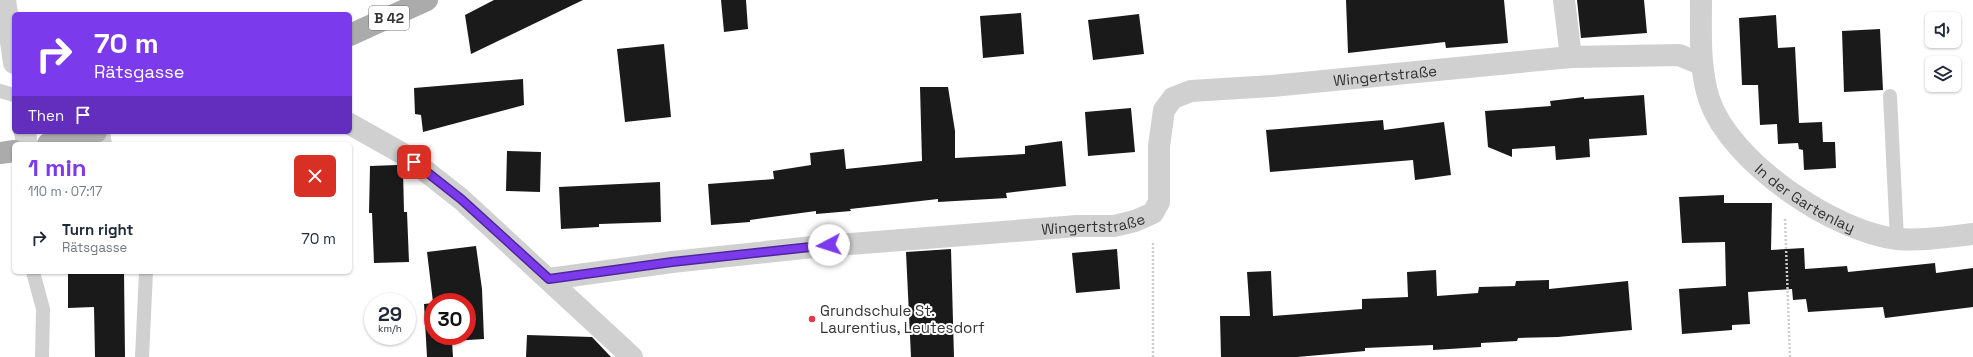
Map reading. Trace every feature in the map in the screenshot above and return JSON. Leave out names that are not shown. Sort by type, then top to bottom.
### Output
[{"type":"main road","name":"B 42","points":[[352,35],[427,0]]},
{"type":"main road","points":[[56,142],[88,134]]},
{"type":"main road","points":[[0,153],[12,151]]},
{"type":"street","points":[[5,0],[12,49]]},
{"type":"street","points":[[1564,0],[1571,57]]},
{"type":"street","name":"In der Gartenlay","points":[[1701,0],[1701,64],[1709,100],[1728,134],[1752,162],[1784,189],[1851,228],[1897,239],[1924,239],[1973,234]]},
{"type":"street","name":"Wingertstraße","points":[[549,279],[672,262],[813,247],[1077,226],[1114,226],[1135,222],[1153,213],[1159,202],[1159,146],[1164,110],[1172,98],[1191,91],[1272,86],[1571,57],[1679,55],[1701,64]]},
{"type":"street","points":[[352,125],[405,155],[461,199],[632,357]]},
{"type":"lane","points":[[0,91],[12,94]]},
{"type":"lane","points":[[1890,96],[1897,239]]},
{"type":"lane","points":[[34,274],[43,309],[42,357]]},
{"type":"lane","points":[[142,357],[146,274]]},
{"type":"path","points":[[1784,189],[1790,357]]},
{"type":"path","points":[[1153,213],[1153,357]]},
{"type":"building","points":[[494,0],[583,0],[471,54],[465,15]]},
{"type":"building","points":[[721,0],[746,0],[748,29],[724,32]]},
{"type":"building","points":[[1346,0],[1504,0],[1508,43],[1446,48],[1445,42],[1348,53]]},
{"type":"building","points":[[1577,0],[1644,0],[1647,33],[1581,38]]},
{"type":"building","points":[[1021,13],[1024,54],[983,58],[980,16]]},
{"type":"building","points":[[1139,14],[1144,54],[1093,60],[1088,20]]},
{"type":"building","points":[[1776,15],[1778,48],[1795,47],[1799,123],[1822,122],[1823,142],[1835,142],[1836,168],[1804,170],[1803,150],[1799,149],[1798,143],[1778,144],[1777,124],[1760,125],[1758,85],[1742,85],[1739,18]]},
{"type":"building","points":[[1880,29],[1883,90],[1844,92],[1842,31]]},
{"type":"building","points":[[664,44],[671,117],[625,122],[617,49]]},
{"type":"building","points":[[523,79],[524,105],[423,132],[421,115],[415,114],[414,88]]},
{"type":"building","points":[[920,87],[948,87],[955,131],[955,158],[1025,154],[1025,146],[1062,141],[1066,186],[1006,193],[1007,198],[938,202],[938,199],[850,209],[851,211],[816,214],[816,211],[750,220],[750,222],[711,225],[708,184],[774,179],[773,171],[811,165],[810,153],[844,149],[846,169],[922,161]]},
{"type":"building","points":[[1644,95],[1647,135],[1589,139],[1590,157],[1556,160],[1555,146],[1512,149],[1512,157],[1488,147],[1485,111],[1551,106],[1550,101],[1584,97],[1584,99]]},
{"type":"building","points":[[1131,108],[1135,152],[1088,156],[1085,112]]},
{"type":"building","points":[[1383,120],[1384,130],[1444,122],[1451,175],[1415,180],[1413,160],[1270,172],[1266,130]]},
{"type":"building","points":[[507,151],[541,152],[540,192],[506,191]]},
{"type":"building","points":[[397,165],[403,169],[404,212],[407,212],[409,262],[374,263],[372,213],[369,213],[370,166]]},
{"type":"building","points":[[660,182],[661,222],[599,224],[599,227],[561,229],[559,187]]},
{"type":"building","points":[[1724,195],[1724,203],[1772,203],[1771,250],[1804,248],[1805,269],[1847,266],[1848,272],[1935,263],[1936,273],[1973,268],[1973,307],[1885,318],[1883,307],[1808,312],[1806,299],[1793,300],[1792,289],[1748,292],[1750,324],[1732,325],[1732,330],[1682,334],[1679,289],[1726,286],[1725,242],[1682,243],[1679,197]]},
{"type":"building","points":[[476,246],[482,289],[484,339],[476,340],[476,293],[432,293],[427,252]]},
{"type":"building","points":[[951,249],[954,357],[911,357],[906,252]]},
{"type":"building","points":[[1117,249],[1120,289],[1076,293],[1072,253]]},
{"type":"building","points":[[1436,270],[1437,296],[1478,293],[1479,287],[1515,286],[1516,281],[1549,280],[1549,289],[1628,281],[1632,330],[1558,337],[1518,338],[1517,341],[1481,343],[1481,347],[1433,350],[1433,345],[1365,348],[1365,351],[1297,357],[1221,357],[1220,316],[1250,316],[1247,272],[1271,271],[1273,316],[1362,309],[1362,299],[1408,297],[1407,272]]},
{"type":"building","points":[[68,274],[124,274],[125,357],[95,357],[94,307],[68,308]]},
{"type":"building","points":[[527,335],[592,337],[611,357],[526,357]]},
{"type":"building","points":[[426,345],[452,345],[453,357],[427,357]]},
{"type":"place","name":"Grundschule St. Laurentius, Leutesdorf","points":[[812,319]]},
{"type":"route","points":[[414,162],[461,199],[549,279],[672,262],[829,245]]}]
